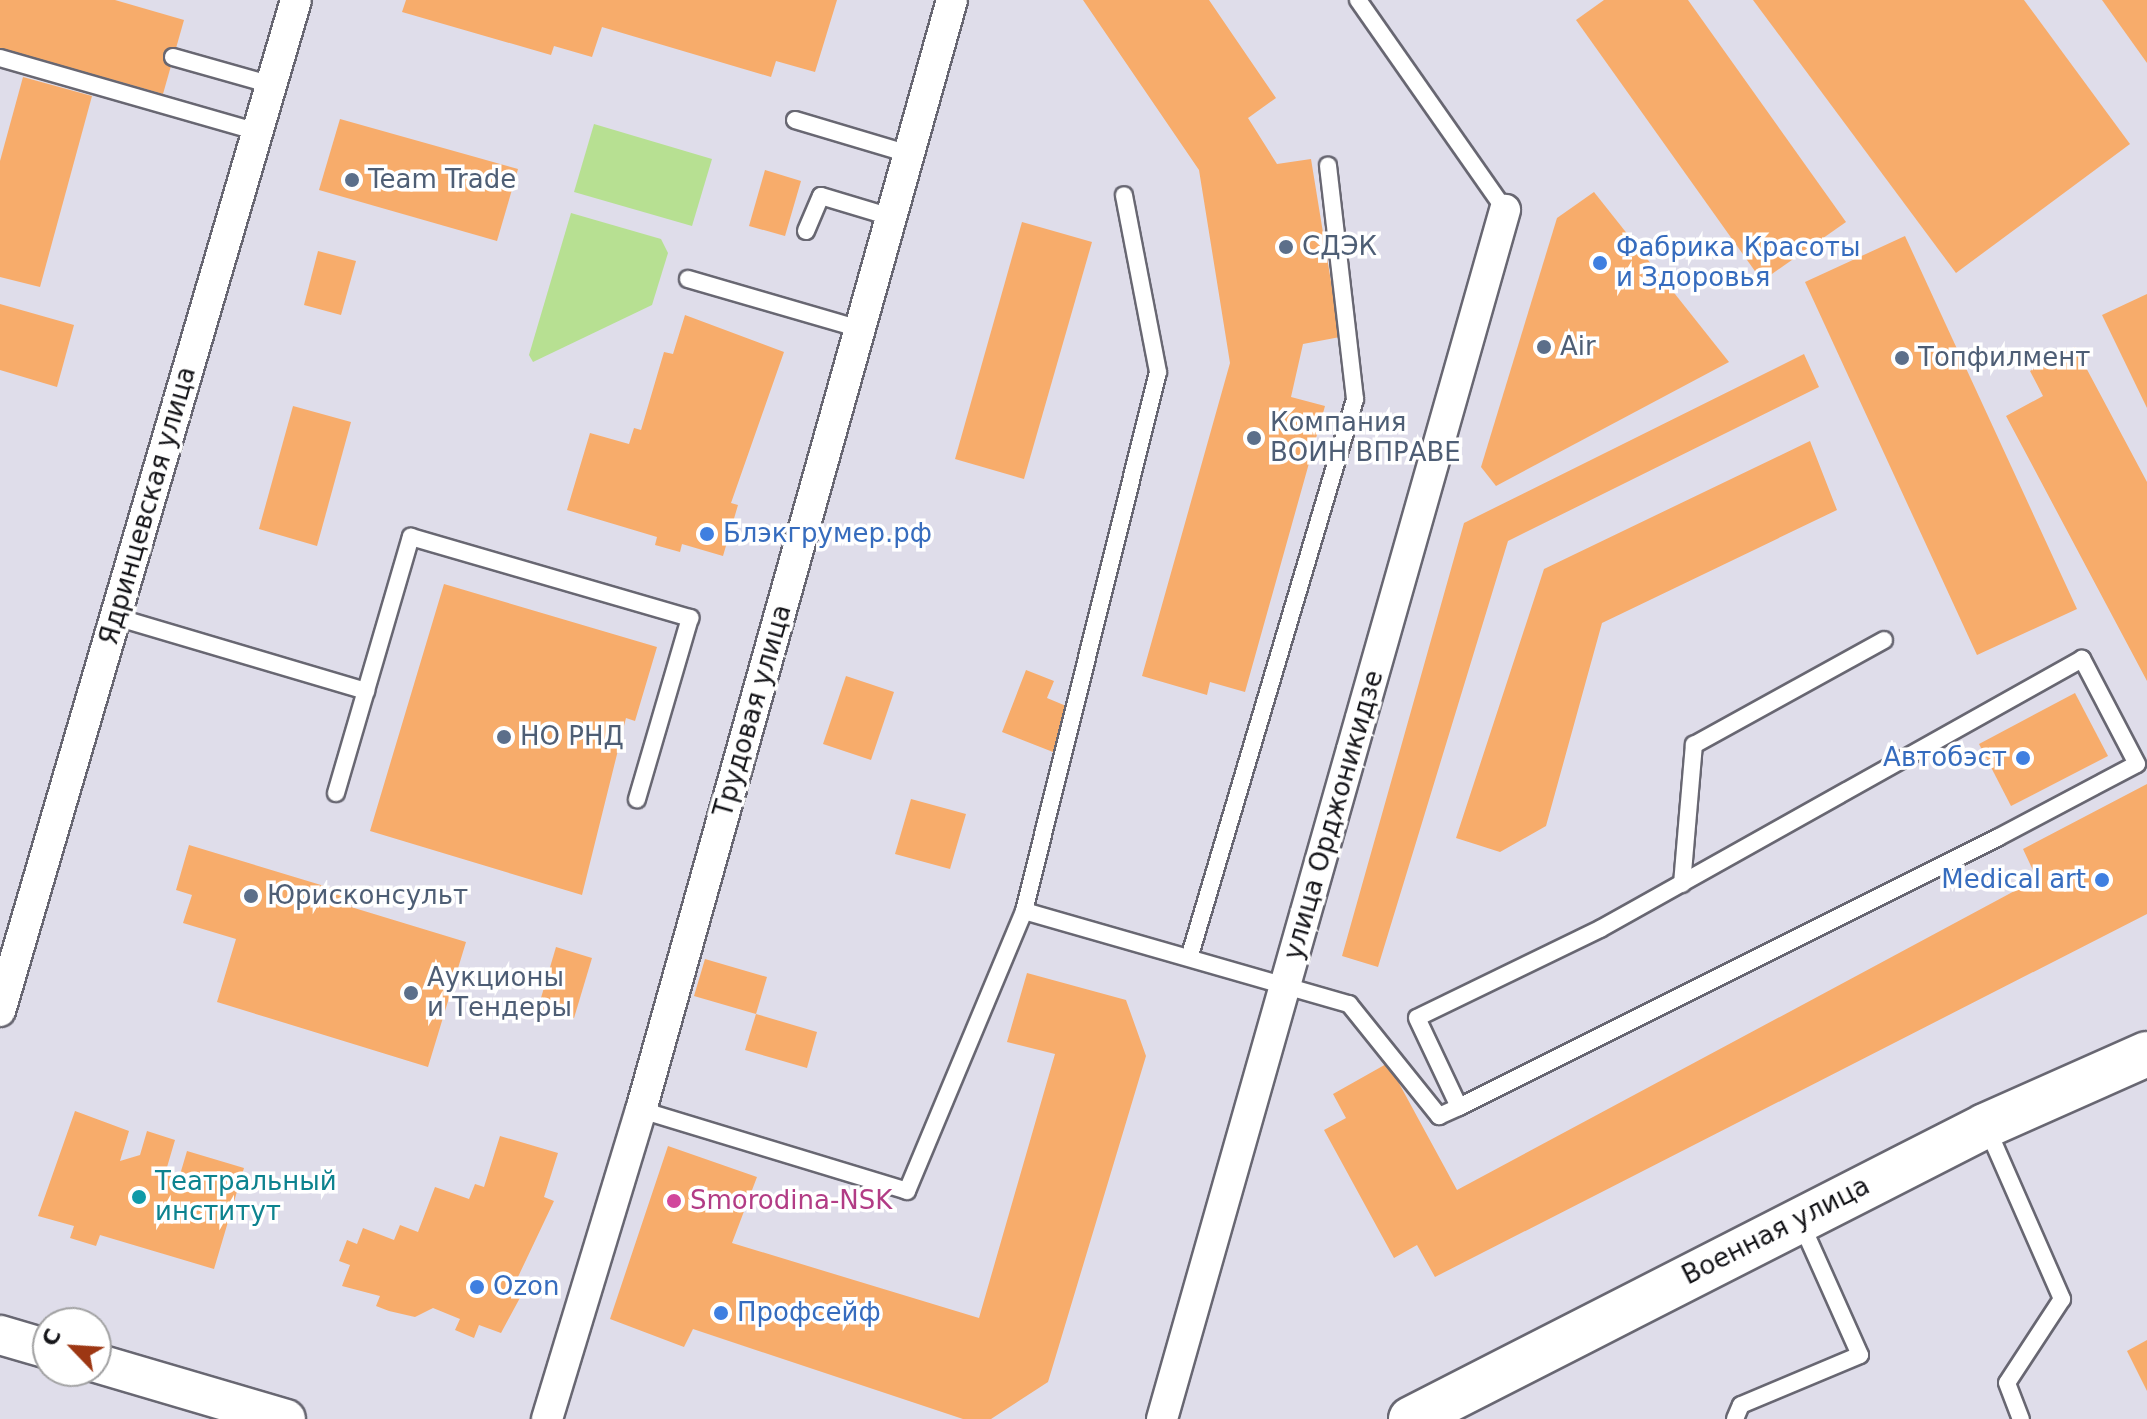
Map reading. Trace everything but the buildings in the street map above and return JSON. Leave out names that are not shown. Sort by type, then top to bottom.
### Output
[{"type":"main road","name":"Военная улица","points":[[1411,1419],[1799,1218],[1985,1126],[2147,1054]]},
{"type":"street","name":"Ядринцевская улица","points":[[0,1011],[296,0]]},
{"type":"street","name":"Трудовая улица","points":[[547,1419],[641,1110],[952,0]]},
{"type":"street","name":"улица Орджоникидзе","points":[[1162,1419],[1505,210]]},
{"type":"street","points":[[0,1335],[32,1344]]},
{"type":"street","points":[[112,1368],[286,1419]]},
{"type":"lane","points":[[1358,0],[1505,210]]},
{"type":"lane","points":[[173,57],[272,85]]},
{"type":"lane","points":[[0,58],[258,132]]},
{"type":"lane","points":[[795,120],[909,154]]},
{"type":"lane","points":[[1190,955],[1355,399],[1328,166]]},
{"type":"lane","points":[[641,1110],[907,1191],[1024,911],[1158,372],[1124,195]]},
{"type":"lane","points":[[806,231],[821,196],[891,217]]},
{"type":"lane","points":[[688,279],[860,329]]},
{"type":"lane","points":[[336,793],[411,537],[690,618],[637,799]]},
{"type":"lane","points":[[116,617],[366,691]]},
{"type":"lane","points":[[1682,884],[1694,745],[1884,640]]},
{"type":"lane","points":[[1024,911],[1287,981],[1349,1004],[1439,1116],[1459,1107],[2137,764],[2082,659],[1682,884],[1417,1018],[1459,1107]]},
{"type":"lane","points":[[1985,1126],[2062,1299],[2007,1383],[2021,1419]]},
{"type":"lane","points":[[1735,1419],[1741,1405],[1860,1355],[1799,1218]]},
{"type":"green space","points":[[594,124],[712,159],[692,226],[574,192]]},
{"type":"green space","points":[[571,213],[661,239],[668,253],[652,305],[533,362],[529,355]]},
{"type":"place","name":"Team Trade","points":[[352,180]]},
{"type":"place","name":"СДЭК","points":[[1286,247]]},
{"type":"place","name":"Фабрика Красоты и Здоровья","points":[[1600,263]]},
{"type":"place","name":"Air","points":[[1544,347]]},
{"type":"place","name":"Топфилмент","points":[[1902,358]]},
{"type":"place","name":"Компания ВОИН ВПРАВЕ","points":[[1254,438]]},
{"type":"place","name":"Блэкгрумер.рф","points":[[707,534]]},
{"type":"place","name":"НО РНД","points":[[504,737]]},
{"type":"place","name":"Автобэст","points":[[2023,758]]},
{"type":"place","name":"Medical art","points":[[2102,880]]},
{"type":"place","name":"Юрисконсульт","points":[[251,896]]},
{"type":"place","name":"Аукционы и Тендеры","points":[[411,993]]},
{"type":"place","name":"Театральный институт","points":[[139,1197]]},
{"type":"place","name":"Smorodina-NSK","points":[[674,1201]]},
{"type":"place","name":"Ozon","points":[[477,1287]]},
{"type":"place","name":"Профсейф","points":[[721,1313]]}]
